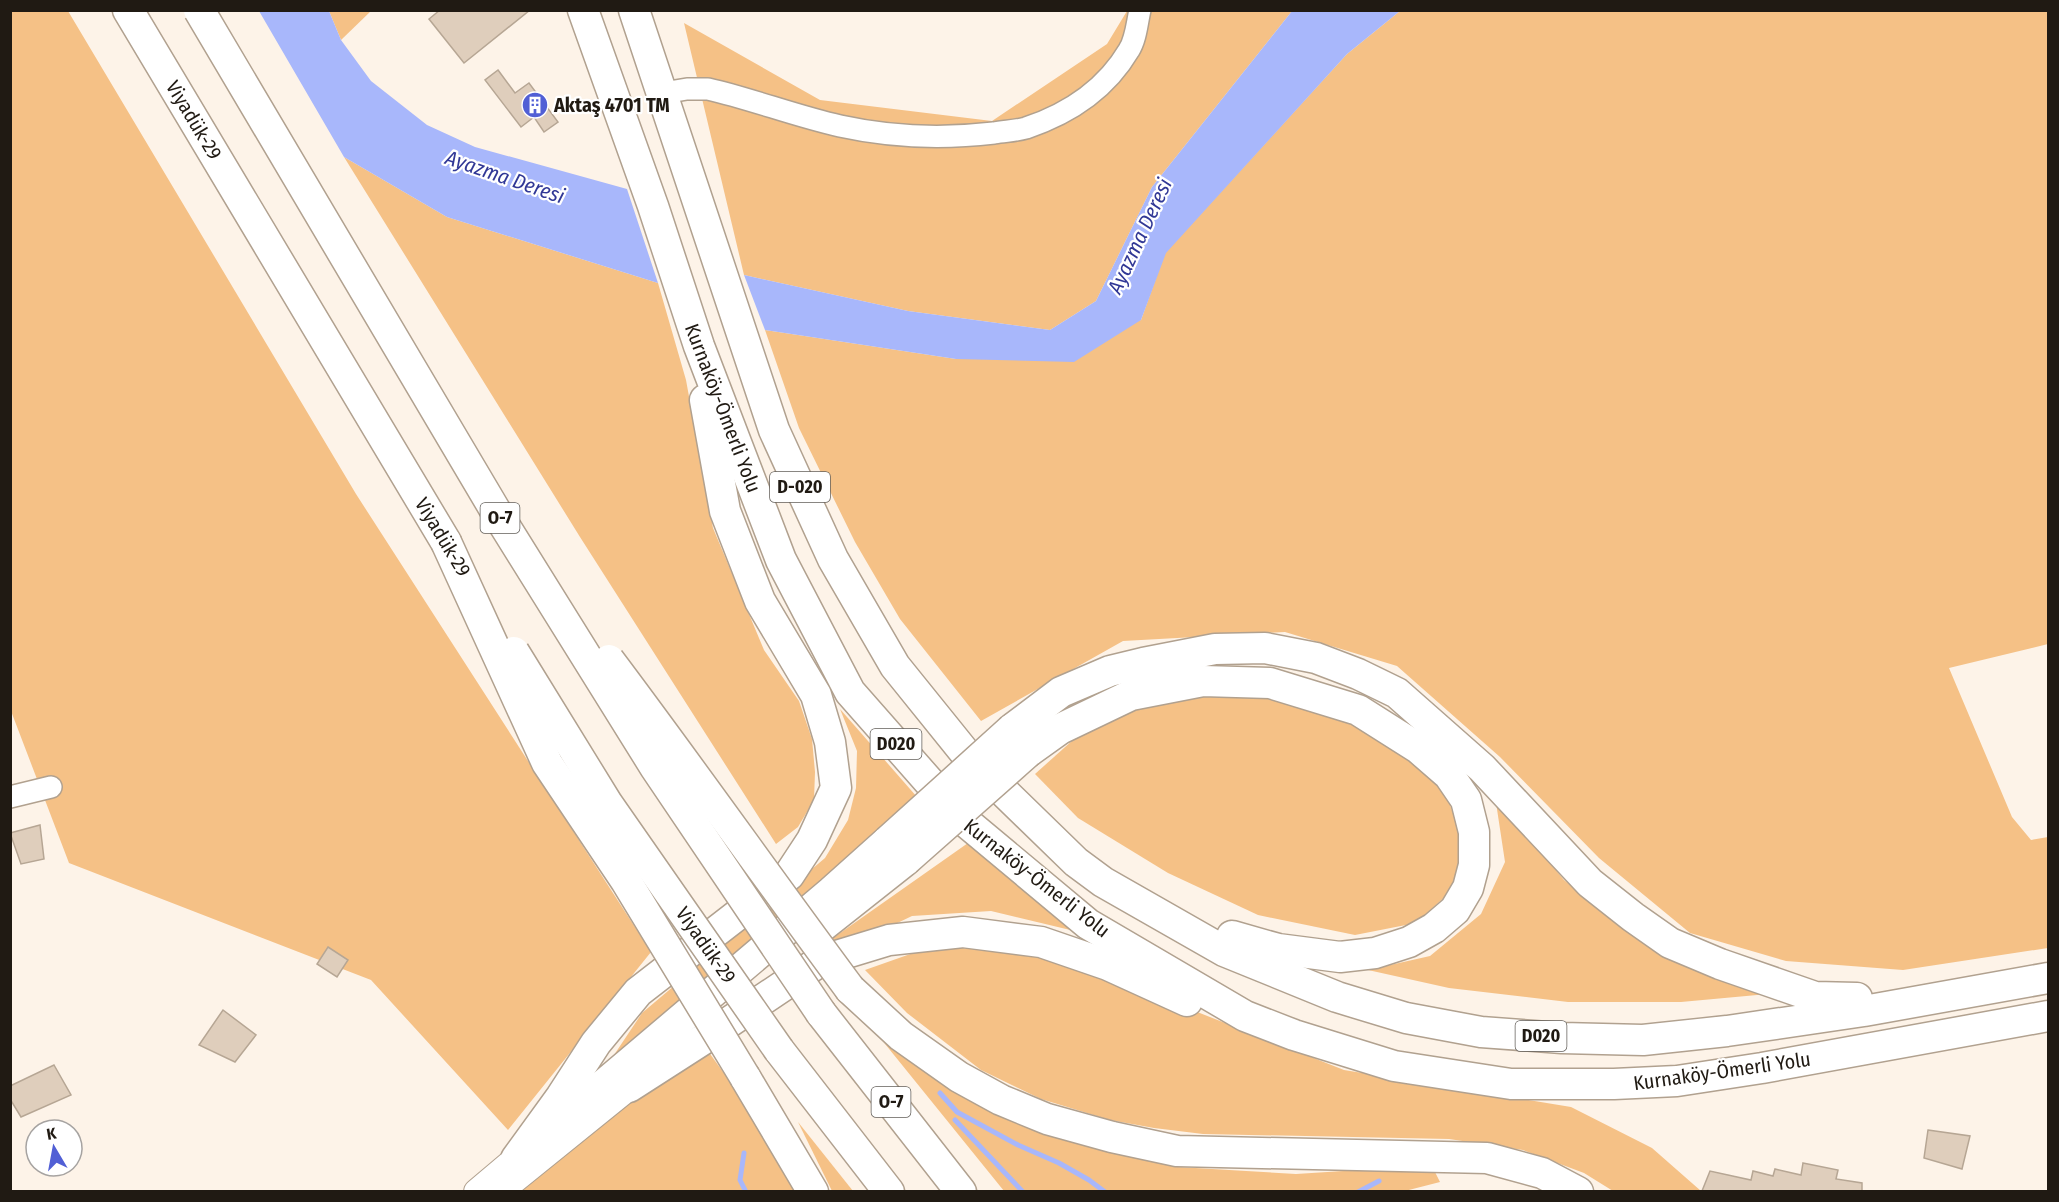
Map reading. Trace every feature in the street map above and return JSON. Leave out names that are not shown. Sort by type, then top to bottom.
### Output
[{"type":"highway","name":"Viyadük-29","points":[[128,10],[446,542],[607,803],[779,1050],[889,1191]]},
{"type":"highway","name":"O-7","points":[[199,10],[498,515],[655,767],[822,1013],[961,1191]]},
{"type":"highway","name":"Kurnaköy-Ömerli Yolu","points":[[584,10],[653,206],[699,346],[781,560],[850,692],[961,818],[1088,924],[1245,1017],[1394,1066],[1511,1084],[1614,1084],[1677,1081],[1762,1068],[2049,1016]]},
{"type":"highway","name":"Kurnaköy-Ömerli Yolu","points":[[634,10],[774,430],[833,559],[895,666],[970,759],[1076,862],[1104,882],[1224,951],[1337,997],[1406,1018],[1480,1032],[1562,1038],[1642,1040],[1727,1032],[1842,1015],[2049,978]]},
{"type":"highway","points":[[516,1159],[561,1097],[596,1043],[638,992],[789,875],[812,840],[836,788],[830,742],[816,695],[760,601],[725,511],[707,412],[699,346]]},
{"type":"highway","points":[[498,515],[688,765],[850,989],[901,1036],[959,1077],[1000,1100],[1047,1119],[1112,1137],[1178,1151],[1487,1158],[1542,1173],[1578,1191]]},
{"type":"highway","points":[[446,542],[547,763],[626,881],[813,1191]]},
{"type":"highway","points":[[628,1087],[670,1047],[1020,741],[1061,692],[1110,671],[1176,655],[1225,649],[1265,648],[1316,658],[1358,674],[1397,693],[1482,768],[1590,883],[1632,917],[1670,943],[1720,964],[1815,997],[1864,999],[2007,987]]},
{"type":"highway","points":[[1020,741],[1060,729],[1131,695],[1203,681],[1270,683],[1358,710],[1418,748],[1449,775],[1466,800],[1474,832],[1474,865],[1468,888],[1455,910],[1434,928],[1417,938],[1375,953],[1340,957],[1278,950],[1222,933],[1104,882]]},
{"type":"highway","points":[[516,1159],[831,892],[897,850]]},
{"type":"highway","points":[[628,1087],[820,961],[890,940],[963,932],[1041,942],[1108,965],[1185,1001],[1245,1017]]},
{"type":"main road","points":[[500,1191],[628,1087]]},
{"type":"main road","points":[[477,1191],[516,1159]]},
{"type":"street","points":[[663,93],[687,89],[708,89],[839,126],[883,133],[926,136],[976,135],[1023,129],[1063,113],[1092,94],[1107,79],[1131,48],[1140,10]]},
{"type":"street","points":[[10,797],[51,787]]},
{"type":"shaded area","points":[[10,11],[68,11],[356,494],[651,952],[508,1130],[371,980],[69,863],[11,711]]},
{"type":"shaded area","points":[[329,11],[371,11],[341,40]]},
{"type":"shaded area","points":[[1127,11],[1292,11],[1152,187],[1096,301],[1050,330],[908,311],[744,275],[684,23],[820,100],[992,121],[1107,44]]},
{"type":"shaded area","points":[[1400,11],[2048,11],[2048,644],[1949,668],[2012,817],[2031,840],[2048,837],[2048,948],[1903,970],[1786,961],[1690,933],[1599,858],[1500,757],[1397,666],[1285,632],[1123,641],[981,721],[900,619],[855,542],[799,428],[765,330],[956,359],[1141,320],[1165,253],[1347,54]]},
{"type":"shaded area","points":[[344,157],[447,217],[658,283],[686,380],[713,528],[764,650],[799,701],[812,739],[815,772],[814,800],[798,827],[776,844],[580,537]]},
{"type":"shaded area","points":[[1217,683],[1320,702],[1389,737],[1445,791],[1463,841],[1457,886],[1416,923],[1355,935],[1258,915],[1168,873],[1078,818],[1035,774],[1083,731],[1148,693]]},
{"type":"shaded area","points":[[840,709],[917,797],[602,1073],[642,1013],[825,858],[848,820],[856,788],[857,751]]},
{"type":"shaded area","points":[[1495,796],[1564,880],[1650,947],[1768,994],[1681,1002],[1568,1002],[1449,988],[1368,970],[1430,956],[1481,914],[1505,862]]},
{"type":"shaded area","points":[[968,843],[1087,934],[991,911],[912,916],[762,988]]},
{"type":"shaded area","points":[[933,946],[1015,952],[1086,968],[1344,1070],[1571,1107],[1652,1148],[1701,1191],[1613,1191],[1584,1173],[1523,1150],[1449,1139],[1203,1134],[1110,1120],[1041,1099],[981,1070],[907,1013],[865,970]]},
{"type":"shaded area","points":[[877,1034],[927,1071],[1016,1122],[1059,1139],[1178,1167],[1296,1174],[1406,1167],[1433,1168],[1440,1182],[1401,1192],[1004,1191]]},
{"type":"shaded area","points":[[708,1051],[759,1122],[803,1192],[517,1192],[577,1141]]},
{"type":"shaded area","points":[[798,1122],[853,1191],[832,1191]]},
{"type":"water","name":"Ayazma Deresi","points":[[259,11],[329,11],[341,40],[371,81],[427,125],[475,147],[627,189],[658,283],[447,217],[344,157]]},
{"type":"water","name":"Ayazma Deresi","points":[[1292,11],[1400,11],[1347,54],[1166,253],[1141,320],[1074,362],[956,359],[765,330],[744,275],[908,311],[1050,330],[1096,301],[1152,187]]},
{"type":"building","points":[[440,10],[530,10],[464,63],[429,19]]},
{"type":"building","points":[[498,70],[515,93],[529,83],[558,122],[544,132],[534,117],[521,127],[485,80]]},
{"type":"building","points":[[40,825],[44,859],[21,864],[10,833]]},
{"type":"building","points":[[328,947],[348,960],[337,977],[317,964]]},
{"type":"building","points":[[223,1010],[256,1035],[235,1062],[199,1045]]},
{"type":"building","points":[[54,1065],[71,1095],[21,1117],[10,1099],[10,1086]]},
{"type":"building","points":[[1928,1130],[1970,1136],[1962,1169],[1924,1158]]},
{"type":"building","points":[[1803,1163],[1838,1170],[1836,1179],[1862,1183],[1862,1191],[1702,1191],[1710,1171],[1751,1180],[1753,1171],[1773,1176],[1775,1169],[1801,1175]]},
{"type":"waterway","points":[[940,1093],[957,1112],[1018,1145],[1059,1163],[1105,1192]]},
{"type":"waterway","points":[[955,1120],[1023,1192]]},
{"type":"waterway","points":[[744,1153],[740,1180],[746,1192]]},
{"type":"waterway","points":[[1358,1192],[1379,1181]]},
{"type":"place","name":"Aktaş 4701 TM","points":[[535,105]]}]
